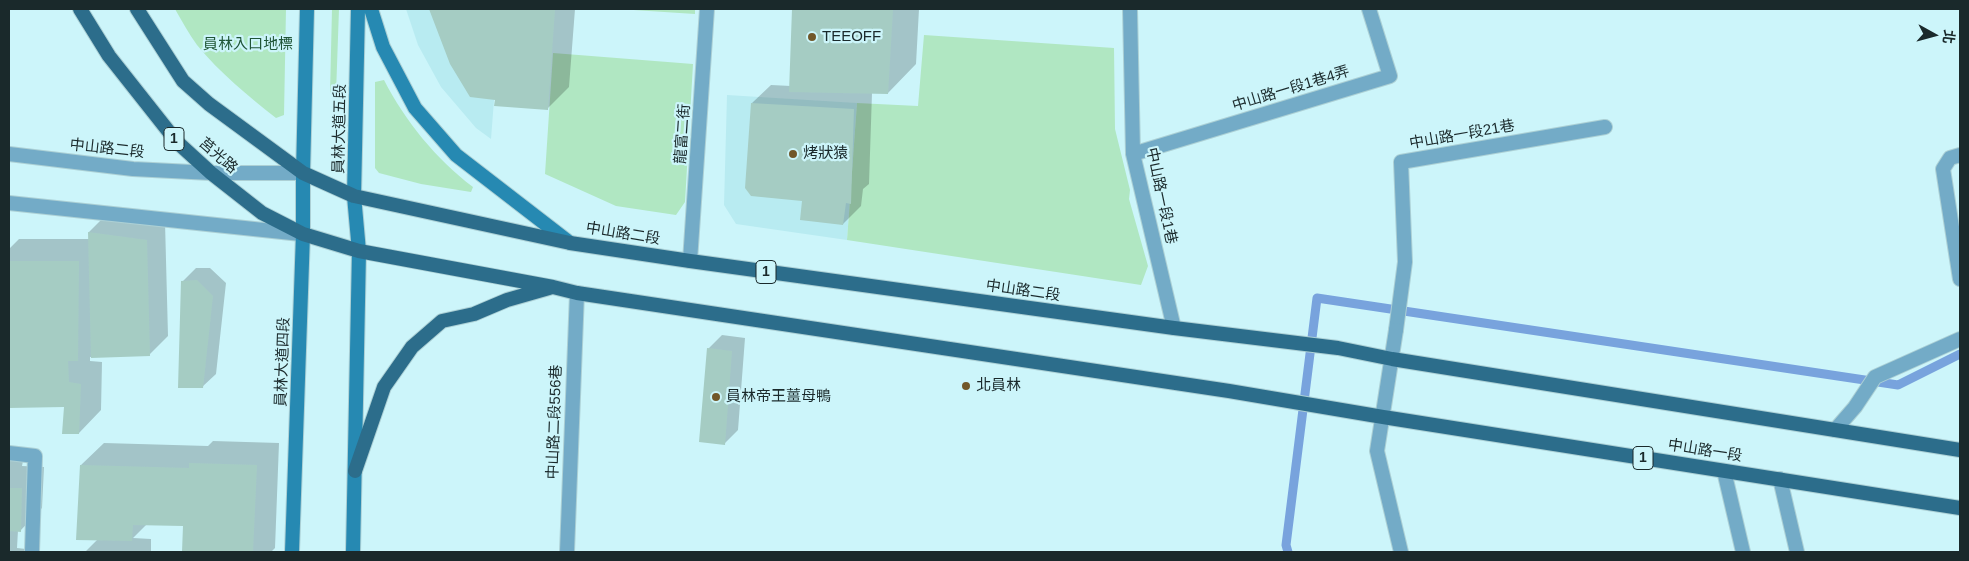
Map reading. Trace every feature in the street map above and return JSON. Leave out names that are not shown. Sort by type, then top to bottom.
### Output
[{"type":"main road","name":"莒光路","points":[[80,9],[109,56],[177,142],[211,173],[262,213],[303,234]]},
{"type":"main road","name":"1","points":[[137,9],[183,81],[209,104],[303,173]]},
{"type":"main road","points":[[303,173],[307,9]]},
{"type":"main road","name":"員林大道五段","points":[[358,9],[354,196],[359,251]]},
{"type":"main road","points":[[371,9],[383,48],[415,108],[456,155],[570,243]]},
{"type":"main road","name":"中山路二段","points":[[303,173],[354,196],[570,243],[1174,328],[1338,348],[1392,359]]},
{"type":"main road","name":"員林大道四段","points":[[292,552],[303,234],[303,173]]},
{"type":"main road","name":"1","points":[[303,234],[359,251],[553,287],[576,293]]},
{"type":"main road","points":[[353,552],[359,251]]},
{"type":"main road","points":[[356,470],[384,387],[412,347],[442,321],[474,314],[507,300],[553,287]]},
{"type":"main road","name":"中山路一段","points":[[576,293],[1229,390],[1383,417],[1960,508]]},
{"type":"main road","name":"1","points":[[1392,359],[1960,450]]},
{"type":"street","name":"龍富二街","points":[[690,261],[707,9]]},
{"type":"street","name":"中山路一段1巷","points":[[1130,9],[1133,154],[1174,328]]},
{"type":"street","name":"中山路一段1巷4弄","points":[[1133,154],[1390,76],[1369,9]]},
{"type":"street","name":"中山路一段21巷","points":[[1401,552],[1377,451],[1405,262],[1401,162],[1605,128]]},
{"type":"street","name":"中山路二段","points":[[9,154],[133,169],[211,173],[303,173]]},
{"type":"street","points":[[1960,155],[1950,158],[1943,168],[1960,279]]},
{"type":"street","points":[[9,203],[303,234]]},
{"type":"street","name":"中山路二段556巷","points":[[567,552],[576,293]]},
{"type":"street","points":[[1835,430],[1855,407],[1875,377],[1960,339]]},
{"type":"street","points":[[9,453],[35,456],[32,552]]},
{"type":"street","points":[[1724,471],[1743,552]]},
{"type":"street","points":[[1780,479],[1797,552]]},
{"type":"shaded area","points":[[406,9],[501,9],[491,139],[476,128],[441,87],[418,45]]},
{"type":"shaded area","points":[[727,95],[857,103],[847,240],[736,224],[724,205]]},
{"type":"green space","name":"員林入口地標","points":[[175,9],[286,9],[284,115],[276,118],[225,75],[197,45]]},
{"type":"green space","points":[[332,9],[339,9],[336,94],[330,94]]},
{"type":"green space","points":[[618,9],[695,9],[695,14]]},
{"type":"green space","points":[[924,35],[1114,48],[1115,129],[1130,190],[1129,199],[1148,266],[1141,285],[847,240],[857,103],[918,106]]},
{"type":"green space","points":[[553,53],[693,64],[685,202],[676,215],[616,206],[545,174]]},
{"type":"green space","points":[[384,80],[412,124],[434,152],[473,187],[471,192],[421,184],[379,173],[375,168],[375,82]]},
{"type":"building","points":[[429,9],[555,9],[548,110],[494,106],[495,100],[470,97],[450,64]]},
{"type":"building","points":[[792,9],[893,9],[888,94],[789,92]]},
{"type":"building","points":[[751,103],[854,109],[851,204],[846,203],[843,225],[800,220],[802,201],[751,196],[745,188]]},
{"type":"building","points":[[88,232],[147,240],[150,356],[91,358]]},
{"type":"building","points":[[9,261],[79,261],[78,361],[68,361],[69,382],[81,384],[79,434],[62,434],[64,407],[9,408]]},
{"type":"building","points":[[197,280],[213,296],[203,388],[178,388],[181,281]]},
{"type":"building","name":"員林帝王薑母鴨","points":[[707,348],[732,351],[725,445],[699,442]]},
{"type":"building","points":[[189,463],[257,465],[253,552],[182,552],[183,526],[133,525],[132,541],[76,540],[80,465],[189,468]]},
{"type":"building","points":[[9,488],[22,488],[21,532],[9,531]]},
{"type":"waterway","points":[[1288,552],[1286,545],[1317,298],[1898,385],[1960,354]]},
{"type":"place","name":"TEEOFF","points":[[812,37]]},
{"type":"place","name":"烤狀猿","points":[[793,154]]},
{"type":"place","name":"北員林","points":[[966,386]]},
{"type":"place","name":"員林帝王薑母鴨","points":[[716,397]]}]
